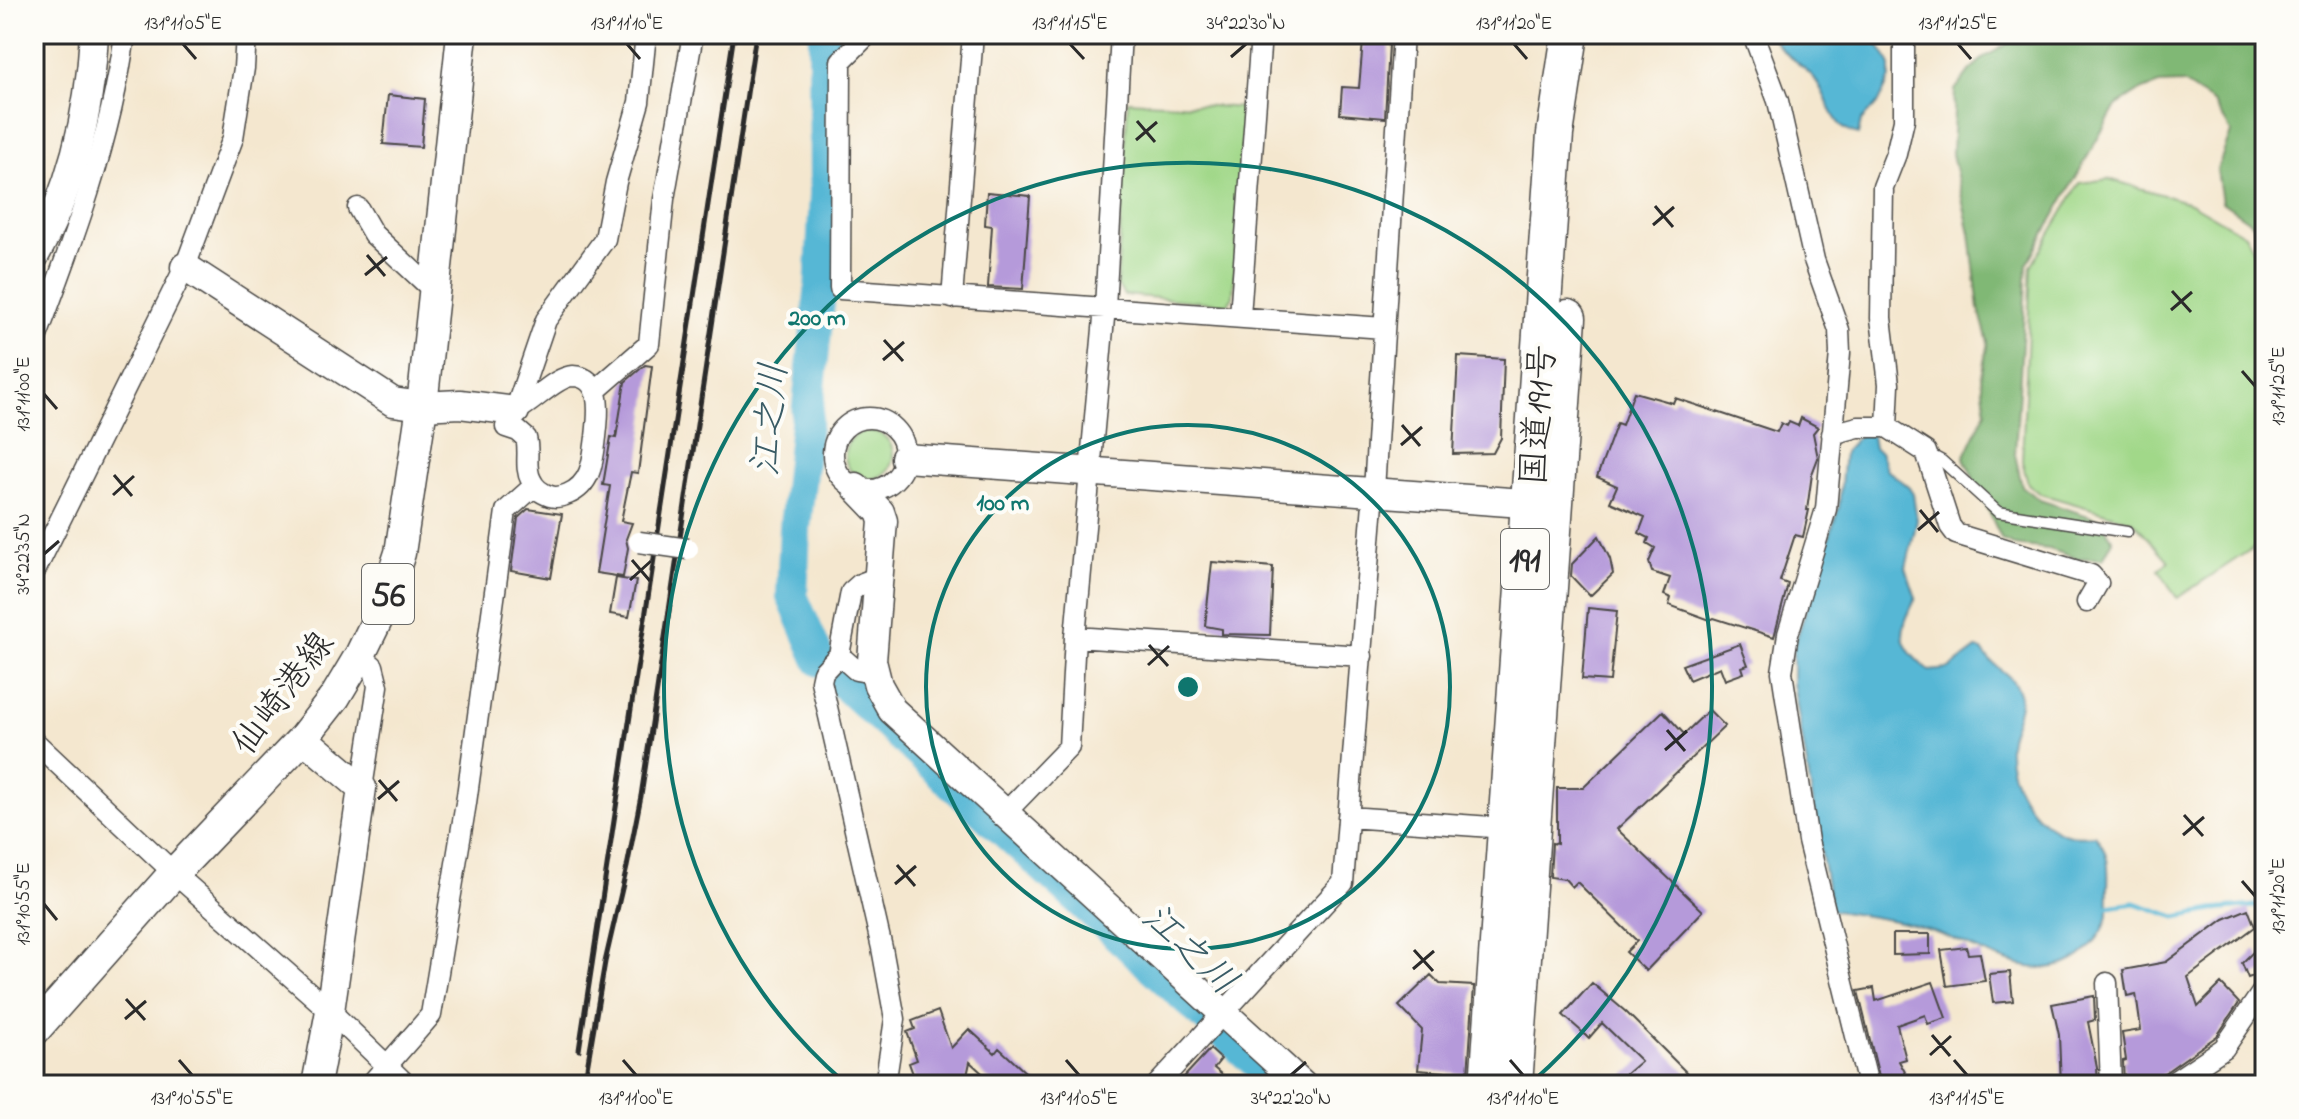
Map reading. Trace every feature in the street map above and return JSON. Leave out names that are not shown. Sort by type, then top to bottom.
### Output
[{"type":"highway","name":"国道191号","points":[[1514,1085],[1542,504],[1555,134],[1575,35]]},
{"type":"highway","name":"国道191号","points":[[1488,1085],[1506,828],[1542,504]]},
{"type":"main road","name":"仙崎港線","points":[[34,1031],[174,873],[303,738],[335,697],[380,614],[400,553],[422,406],[462,34]]},
{"type":"street","points":[[34,257],[62,199],[77,148],[92,77],[94,34]]},
{"type":"street","points":[[34,344],[100,152],[119,81],[125,34]]},
{"type":"street","points":[[34,573],[185,267],[233,138],[246,34]]},
{"type":"street","points":[[511,419],[546,320],[605,239],[616,182],[639,102],[646,34]]},
{"type":"street","points":[[595,391],[649,344],[664,199],[693,34]]},
{"type":"street","points":[[864,34],[864,38],[841,61],[840,289],[1384,328]]},
{"type":"street","points":[[952,298],[973,34]]},
{"type":"street","points":[[1004,814],[1069,747],[1075,637],[1105,307],[1121,34]]},
{"type":"street","points":[[1240,316],[1261,34]]},
{"type":"street","points":[[1157,1085],[1343,883],[1374,490],[1403,34]]},
{"type":"street","points":[[1753,34],[1778,101],[1814,260],[1839,330],[1840,353],[1826,509],[1788,634],[1782,672],[1808,841],[1868,1085]]},
{"type":"street","points":[[1887,427],[1889,384],[1881,318],[1883,187],[1904,120],[1904,34]]},
{"type":"street","points":[[358,208],[373,234],[433,290]]},
{"type":"street","points":[[185,267],[393,402],[422,406],[460,404],[511,419],[526,438],[528,471],[534,486],[556,497],[572,492],[584,482],[592,470],[600,404],[595,391],[580,378],[563,378],[511,419]]},
{"type":"street","points":[[856,487],[870,490],[889,484],[902,468],[905,458],[901,438],[888,423],[868,418],[848,425],[836,441],[834,461],[843,478],[880,512],[883,521],[872,661],[873,673],[892,710],[1302,1085]]},
{"type":"street","points":[[1832,434],[1858,427],[1887,427],[1926,452],[1950,526],[1956,534],[2091,575],[2098,583],[2087,602]]},
{"type":"street","points":[[905,458],[1542,504]]},
{"type":"street","points":[[370,1085],[431,1015],[466,803],[506,511],[534,486]]},
{"type":"street","points":[[639,542],[688,549]]},
{"type":"street","points":[[878,577],[860,584],[851,592],[839,655],[823,672],[821,681],[882,948],[895,1019],[885,1085]]},
{"type":"street","points":[[1075,637],[1362,656]]},
{"type":"street","points":[[316,1085],[330,1011],[378,686],[373,666],[360,655]]},
{"type":"street","points":[[839,655],[856,670],[873,673]]},
{"type":"street","points":[[303,738],[362,788]]},
{"type":"street","points":[[34,741],[407,1085]]},
{"type":"street","points":[[1348,817],[1506,828]]},
{"type":"street","points":[[2107,983],[2111,1085]]},
{"type":"street","points":[[2169,1085],[2224,1048],[2265,988]]},
{"type":"lane","points":[[1926,452],[1942,461],[1998,512],[2127,532]]},
{"type":"green space","points":[[2040,34],[2265,34],[2265,243],[2248,220],[2222,202],[2217,170],[2231,132],[2214,103],[2183,83],[2159,84],[2138,92],[2116,106],[2027,264],[2015,454],[2022,486],[2040,500],[2101,520],[2113,540],[2103,559],[2076,558],[2002,540],[1964,458],[1986,411],[1981,377],[1988,342],[1979,309],[1970,233],[1952,154],[1955,90],[1985,57],[2011,42],[2033,43]]},
{"type":"green space","points":[[1128,101],[1245,108],[1233,296],[1228,304],[1124,295],[1117,285]]},
{"type":"green space","points":[[2109,179],[2190,203],[2245,235],[2265,275],[2265,540],[2177,598],[2159,570],[2169,561],[2133,521],[2041,494],[2028,484],[2022,461],[2031,266],[2080,183]]},
{"type":"green space","points":[[869,431],[886,438],[893,455],[886,472],[869,479],[852,472],[845,455],[852,438]]},
{"type":"water","points":[[1771,34],[1871,34],[1890,63],[1890,78],[1879,102],[1861,121],[1858,135],[1842,126],[1814,78],[1780,47]]},
{"type":"water","points":[[1861,434],[1872,436],[1874,448],[1880,452],[1887,470],[1907,485],[1913,494],[1917,520],[1906,568],[1916,598],[1903,630],[1906,646],[1929,671],[1949,669],[1976,649],[1982,650],[2011,679],[2018,690],[2020,702],[2009,753],[2011,768],[2023,797],[2043,821],[2056,830],[2073,836],[2095,835],[2105,853],[2108,870],[2107,920],[2090,947],[2072,961],[2052,967],[2031,967],[1916,926],[1831,910],[1793,683],[1793,650],[1839,507],[1844,452]]},
{"type":"building","points":[[1363,41],[1389,44],[1385,118],[1340,114],[1342,87],[1359,88]]},
{"type":"building","points":[[388,95],[425,99],[421,147],[383,144]]},
{"type":"building","points":[[987,192],[1030,196],[1023,289],[988,287],[992,226],[985,225]]},
{"type":"building","points":[[1458,356],[1504,359],[1501,438],[1493,453],[1453,454]]},
{"type":"building","points":[[645,365],[652,366],[638,473],[631,472],[621,521],[632,523],[626,539],[628,548],[623,577],[596,573],[610,486],[603,485],[611,437],[616,438],[625,382]]},
{"type":"building","points":[[1634,392],[1673,403],[1675,398],[1777,432],[1781,423],[1798,426],[1801,418],[1818,427],[1813,433],[1818,458],[1812,474],[1809,510],[1803,537],[1795,535],[1780,581],[1788,584],[1774,637],[1669,605],[1671,598],[1664,595],[1670,578],[1652,572],[1649,562],[1655,548],[1647,543],[1649,538],[1639,533],[1645,517],[1610,502],[1617,486],[1597,477],[1617,423],[1622,425]]},
{"type":"building","points":[[528,509],[562,514],[551,578],[511,571],[518,518]]},
{"type":"building","points":[[1599,536],[1613,574],[1590,596],[1571,576],[1572,564]]},
{"type":"building","points":[[1212,562],[1273,567],[1270,635],[1222,634],[1222,629],[1205,626]]},
{"type":"building","points":[[616,578],[636,581],[629,617],[610,614]]},
{"type":"building","points":[[1588,608],[1617,611],[1610,681],[1582,679]]},
{"type":"building","points":[[1740,644],[1748,665],[1742,667],[1744,673],[1725,680],[1720,667],[1689,680],[1682,665]]},
{"type":"building","points":[[1709,710],[1725,726],[1617,829],[1703,911],[1646,971],[1626,952],[1637,941],[1577,882],[1572,887],[1565,879],[1550,877],[1552,843],[1557,844],[1557,788],[1583,788],[1663,711],[1684,734]]},
{"type":"building","points":[[2248,909],[2255,927],[2188,977],[2198,1007],[2221,984],[2239,1003],[2217,1036],[2160,1076],[2124,1084],[2123,1061],[2126,1060],[2122,1033],[2141,1030],[2136,994],[2127,996],[2123,970],[2166,962],[2224,919]]},
{"type":"building","points":[[1893,934],[1930,934],[1930,954],[1893,955]]},
{"type":"building","points":[[1966,947],[1968,954],[1980,953],[1985,981],[1947,986],[1941,950]]},
{"type":"building","points":[[2256,949],[2265,972],[2248,978],[2242,963]]},
{"type":"building","points":[[2010,972],[2013,1001],[1993,1003],[1989,974]]},
{"type":"building","points":[[1431,975],[1440,984],[1474,986],[1468,1074],[1418,1070],[1422,1030],[1399,1006]]},
{"type":"building","points":[[1933,982],[1946,1018],[1928,1024],[1925,1015],[1897,1025],[1906,1059],[1899,1061],[1912,1085],[1881,1085],[1858,991],[1874,988],[1876,1001]]},
{"type":"building","points":[[1592,983],[1626,1012],[1699,1085],[1613,1085],[1641,1061],[1602,1023],[1589,1038],[1563,1015]]},
{"type":"building","points":[[2094,996],[2095,1020],[2088,1022],[2098,1084],[2061,1085],[2059,1035],[2052,1004]]},
{"type":"building","points":[[938,1011],[951,1048],[969,1029],[995,1053],[999,1048],[1039,1085],[995,1085],[970,1062],[965,1085],[917,1085],[909,1063],[917,1060],[907,1032],[915,1029],[912,1021]]},
{"type":"building","points":[[1210,1049],[1221,1059],[1214,1068],[1234,1085],[1195,1085],[1185,1076]]},
{"type":"waterway","name":"江之川","points":[[820,661],[792,596],[795,528],[820,293],[825,195],[824,34]]},
{"type":"waterway","name":"江之川","points":[[835,676],[1280,1085]]},
{"type":"waterway","points":[[2101,908],[2135,903],[2176,917],[2265,905]]},
{"type":"railway","points":[[579,1050],[734,34]]},
{"type":"railway","points":[[584,1085],[605,962],[641,796],[756,34]]}]
